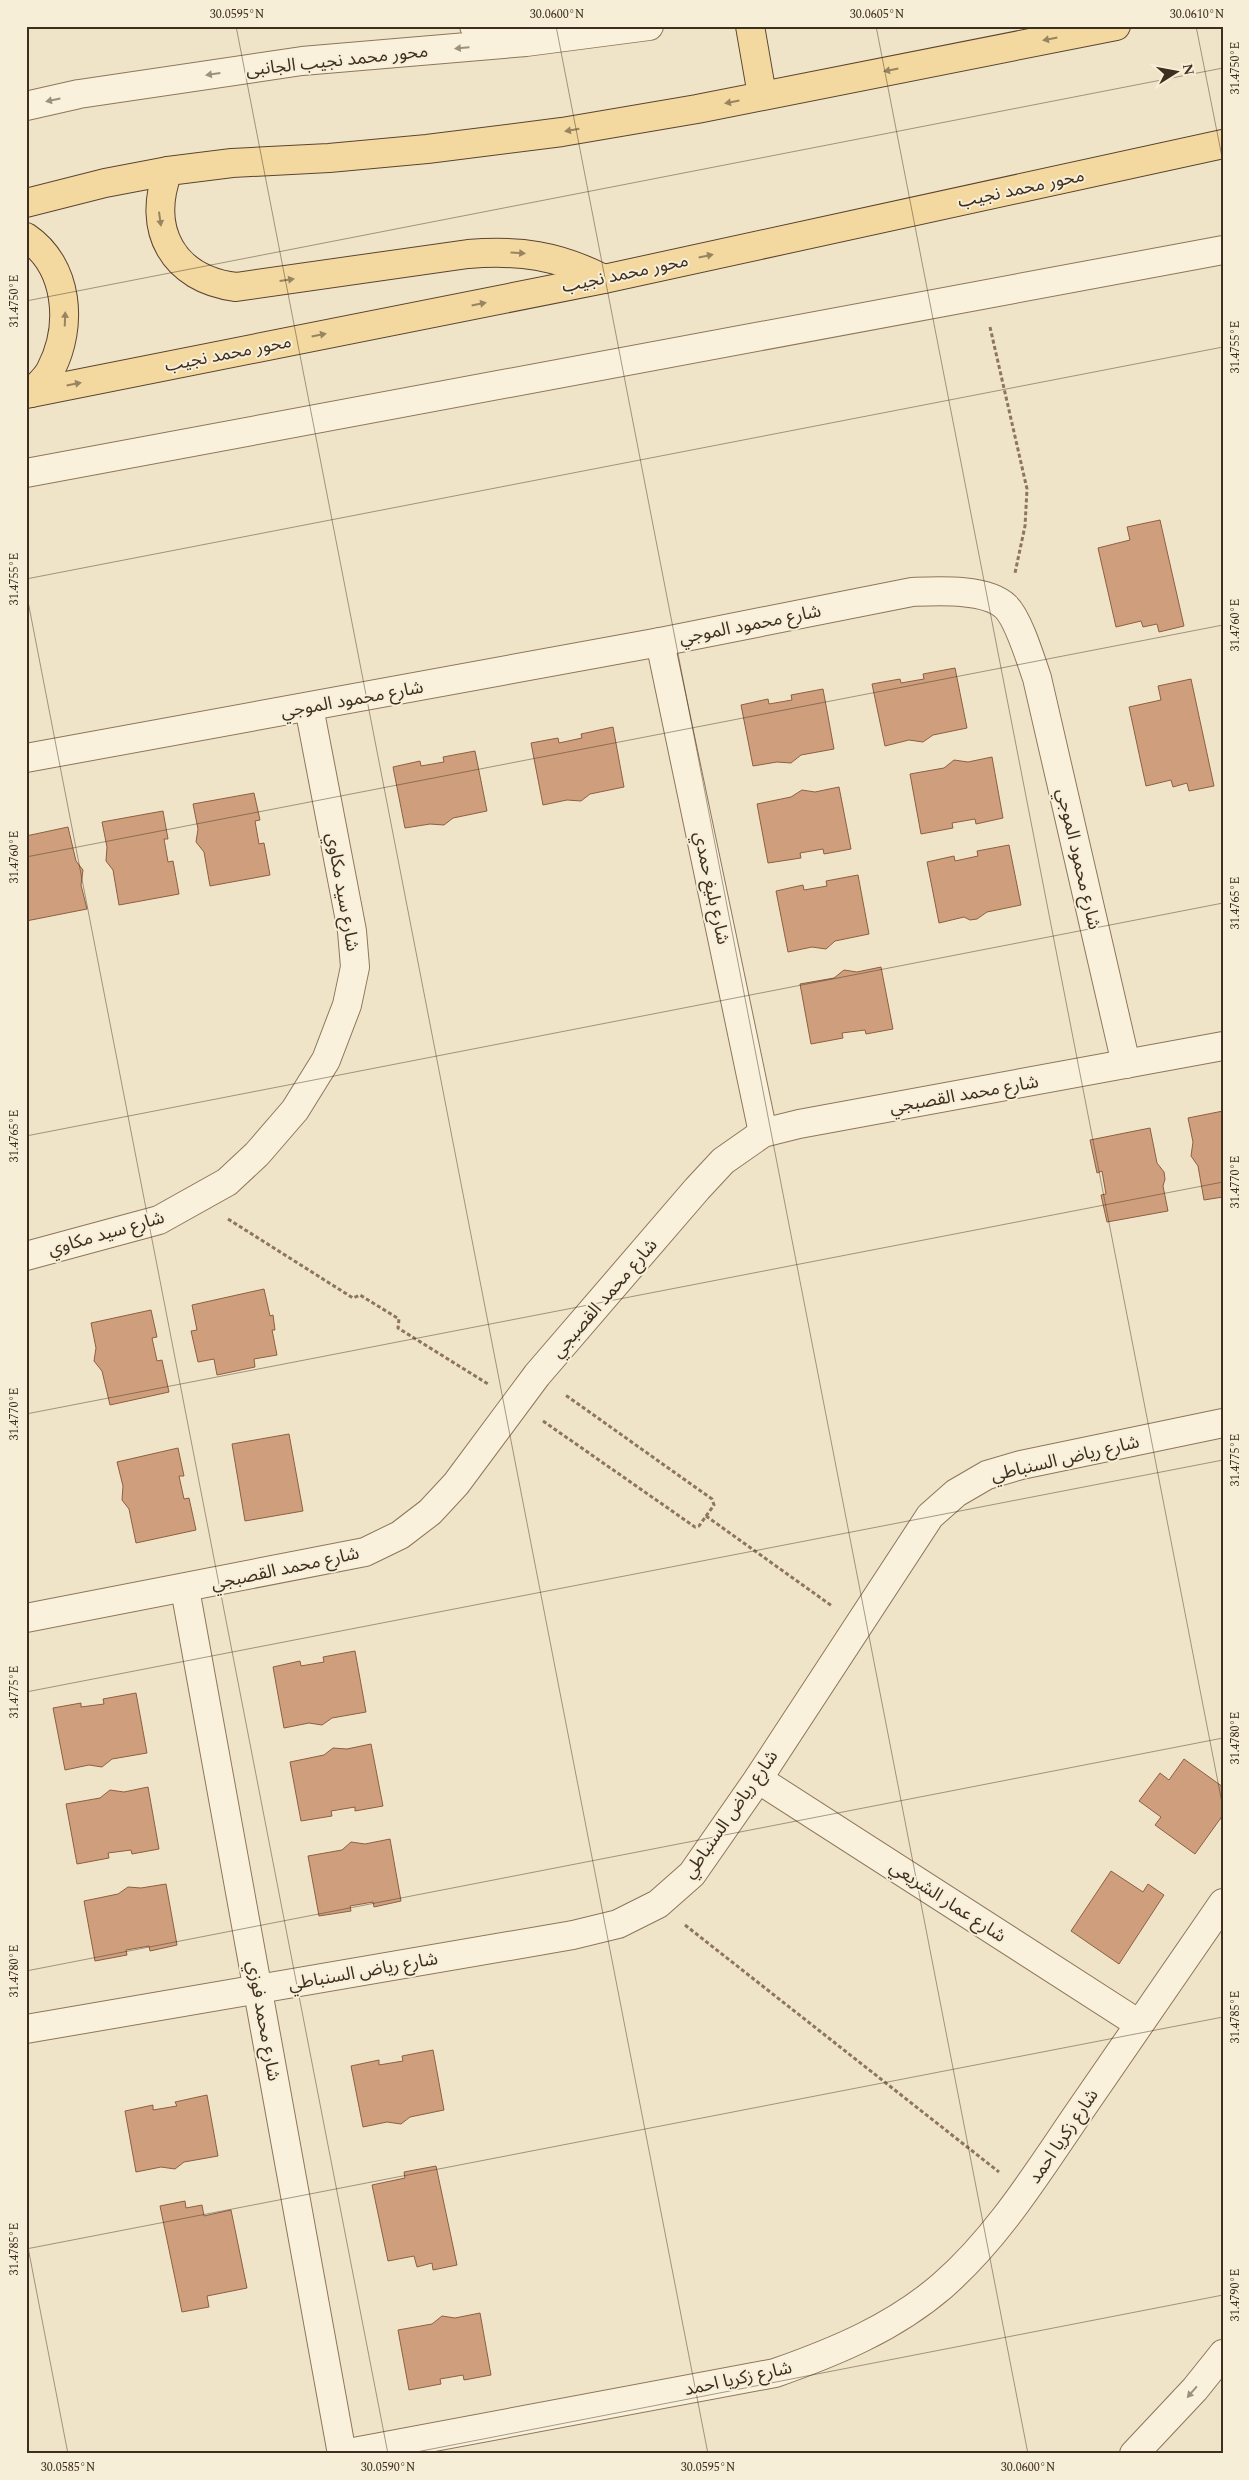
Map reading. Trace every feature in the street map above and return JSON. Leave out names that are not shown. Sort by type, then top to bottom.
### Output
[{"type":"main road","points":[[750,26],[762,95]]},
{"type":"main road","points":[[26,203],[105,183],[168,171],[232,163],[329,158],[427,149],[553,133],[762,95],[1116,26]]},
{"type":"main road","name":"محور محمد نجيب","points":[[29,393],[604,279],[1223,144]]},
{"type":"main road","points":[[168,171],[161,190],[159,211],[162,231],[171,250],[184,266],[200,277],[217,284],[236,287],[468,254],[501,252],[535,254],[558,260],[582,267],[604,279]]},
{"type":"main road","points":[[26,237],[51,263],[62,289],[66,318],[62,346],[50,371],[29,393]]},
{"type":"street","points":[[474,26],[526,42]]},
{"type":"street","name":"محور محمد نجيب الجانبى","points":[[26,106],[80,94],[302,61],[526,42],[649,26]]},
{"type":"street","points":[[26,473],[1223,250]]},
{"type":"street","name":"شارع محمود الموجي","points":[[26,758],[660,642],[912,592],[951,590],[982,595],[1006,607],[1025,642],[1037,678],[1126,1064]]},
{"type":"street","name":"شارع بليغ حمدي","points":[[660,642],[763,1133]]},
{"type":"street","name":"شارع سيد مكاوي","points":[[26,1256],[159,1220],[198,1200],[227,1182],[257,1154],[296,1110],[326,1060],[347,1005],[355,967],[352,931],[309,707]]},
{"type":"street","name":"شارع محمد القصبجي","points":[[26,1618],[185,1589],[366,1552],[400,1535],[430,1512],[456,1484],[537,1375],[723,1161],[763,1133],[799,1124],[1223,1046]]},
{"type":"street","name":"شارع رياض السنباطي","points":[[26,2029],[573,1935],[618,1924],[658,1904],[692,1874],[758,1778],[930,1516],[956,1493],[987,1475],[1021,1465],[1223,1423]]},
{"type":"street","name":"شارع محمد فوزي","points":[[185,1589],[342,2454]]},
{"type":"street","name":"شارع عمار الشريعي","points":[[758,1778],[1139,2024]]},
{"type":"street","name":"شارع زكريا احمد","points":[[342,2454],[775,2373],[834,2352],[890,2323],[941,2287],[986,2242],[1025,2192],[1223,1903]]},
{"type":"street","points":[[1134,2454],[1195,2389],[1223,2354]]},
{"type":"path","points":[[983,295],[1027,489],[1025,526],[1006,607]]},
{"type":"path","points":[[198,1200],[353,1298],[360,1295],[399,1319],[396,1327],[517,1402],[694,1527],[700,1526],[714,1505],[712,1499],[537,1375]]},
{"type":"path","points":[[706,1516],[858,1625]]},
{"type":"path","points":[[658,1904],[1025,2192]]},
{"type":"building","points":[[1160,520],[1184,626],[1159,632],[1157,624],[1143,627],[1141,621],[1116,627],[1098,548],[1130,540],[1127,527]]},
{"type":"building","points":[[955,668],[967,728],[933,735],[923,742],[909,740],[885,746],[872,684],[900,679],[901,683],[924,679],[923,674]]},
{"type":"building","points":[[1191,679],[1214,786],[1189,791],[1187,783],[1173,787],[1171,780],[1146,786],[1129,707],[1161,700],[1158,686]]},
{"type":"building","points":[[823,689],[834,749],[801,755],[791,763],[777,762],[753,766],[741,705],[768,699],[769,704],[792,700],[791,695]]},
{"type":"building","points":[[613,727],[624,787],[590,794],[581,801],[567,800],[543,805],[531,743],[558,738],[559,743],[582,738],[581,734]]},
{"type":"building","points":[[475,751],[487,811],[453,818],[444,825],[430,824],[405,828],[393,767],[420,761],[421,766],[444,762],[443,757]]},
{"type":"building","points":[[992,757],[1003,818],[976,824],[975,819],[952,823],[953,828],[921,834],[910,774],[944,768],[954,760],[968,762]]},
{"type":"building","points":[[839,787],[851,849],[824,854],[823,849],[800,853],[801,858],[768,863],[757,804],[791,797],[802,790],[815,792]]},
{"type":"building","points":[[254,793],[260,820],[255,821],[259,844],[264,843],[270,875],[210,886],[204,852],[196,842],[198,829],[193,804]]},
{"type":"building","points":[[163,811],[168,839],[164,839],[168,862],[173,861],[179,894],[119,905],[113,870],[106,861],[107,847],[102,822]]},
{"type":"building","points":[[68,827],[76,861],[83,870],[81,885],[87,909],[26,921],[26,836]]},
{"type":"building","points":[[1009,845],[1021,905],[987,912],[977,919],[970,920],[964,917],[939,923],[927,862],[954,856],[955,861],[978,856],[977,851]]},
{"type":"building","points":[[858,875],[869,934],[835,941],[826,949],[812,947],[788,952],[776,891],[803,885],[804,890],[827,886],[826,881]]},
{"type":"building","points":[[881,967],[893,1029],[866,1034],[865,1030],[842,1033],[843,1038],[811,1044],[800,984],[834,978],[844,970],[857,972]]},
{"type":"building","points":[[1223,1111],[1223,1197],[1204,1200],[1198,1166],[1191,1156],[1193,1142],[1188,1118]]},
{"type":"building","points":[[1150,1128],[1157,1163],[1164,1172],[1163,1186],[1168,1211],[1107,1222],[1101,1195],[1106,1194],[1102,1171],[1097,1173],[1090,1140]]},
{"type":"building","points":[[264,1289],[270,1316],[273,1315],[275,1330],[272,1330],[277,1355],[254,1359],[255,1367],[217,1375],[214,1359],[198,1362],[191,1331],[197,1330],[192,1305]]},
{"type":"building","points":[[151,1310],[157,1337],[152,1338],[157,1361],[162,1360],[169,1392],[110,1405],[102,1371],[94,1361],[96,1348],[91,1323]]},
{"type":"building","points":[[289,1434],[303,1511],[245,1521],[232,1444]]},
{"type":"building","points":[[178,1448],[184,1476],[179,1476],[184,1499],[189,1498],[196,1530],[136,1543],[129,1509],[122,1500],[123,1486],[117,1462]]},
{"type":"building","points":[[355,1651],[366,1712],[332,1718],[322,1725],[309,1723],[284,1728],[273,1667],[300,1661],[301,1666],[324,1662],[323,1657]]},
{"type":"building","points":[[136,1693],[147,1753],[112,1759],[102,1767],[89,1765],[65,1770],[53,1708],[81,1703],[81,1707],[104,1704],[103,1699]]},
{"type":"building","points":[[371,1744],[383,1806],[355,1811],[355,1807],[331,1811],[332,1816],[301,1821],[290,1762],[324,1755],[333,1748],[347,1749]]},
{"type":"building","points":[[1184,1759],[1223,1787],[1223,1815],[1195,1854],[1155,1825],[1161,1817],[1139,1801],[1160,1773],[1169,1780]]},
{"type":"building","points":[[148,1787],[159,1849],[132,1854],[131,1850],[108,1853],[109,1858],[77,1864],[66,1804],[100,1798],[110,1790],[124,1792]]},
{"type":"building","points":[[390,1839],[401,1901],[374,1907],[373,1902],[350,1906],[351,1911],[319,1916],[308,1856],[342,1850],[351,1842],[365,1844]]},
{"type":"building","points":[[1111,1871],[1143,1892],[1148,1884],[1164,1895],[1119,1964],[1071,1931]]},
{"type":"building","points":[[166,1884],[177,1945],[150,1951],[149,1946],[126,1950],[127,1955],[95,1961],[84,1901],[118,1894],[128,1887],[141,1888]]},
{"type":"building","points":[[433,2050],[444,2110],[410,2117],[401,2124],[387,2122],[363,2127],[351,2066],[379,2060],[379,2065],[403,2061],[402,2056]]},
{"type":"building","points":[[207,2095],[218,2156],[184,2162],[175,2169],[161,2167],[136,2172],[125,2111],[153,2105],[153,2110],[177,2106],[175,2102]]},
{"type":"building","points":[[436,2166],[457,2265],[433,2270],[432,2263],[417,2267],[414,2256],[388,2261],[372,2185],[405,2178],[404,2172]]},
{"type":"building","points":[[185,2201],[186,2208],[202,2205],[204,2216],[231,2210],[247,2288],[207,2296],[209,2307],[182,2312],[160,2206]]},
{"type":"building","points":[[480,2313],[491,2375],[464,2380],[463,2375],[440,2379],[441,2384],[409,2390],[398,2330],[432,2324],[442,2316],[455,2318]]}]
